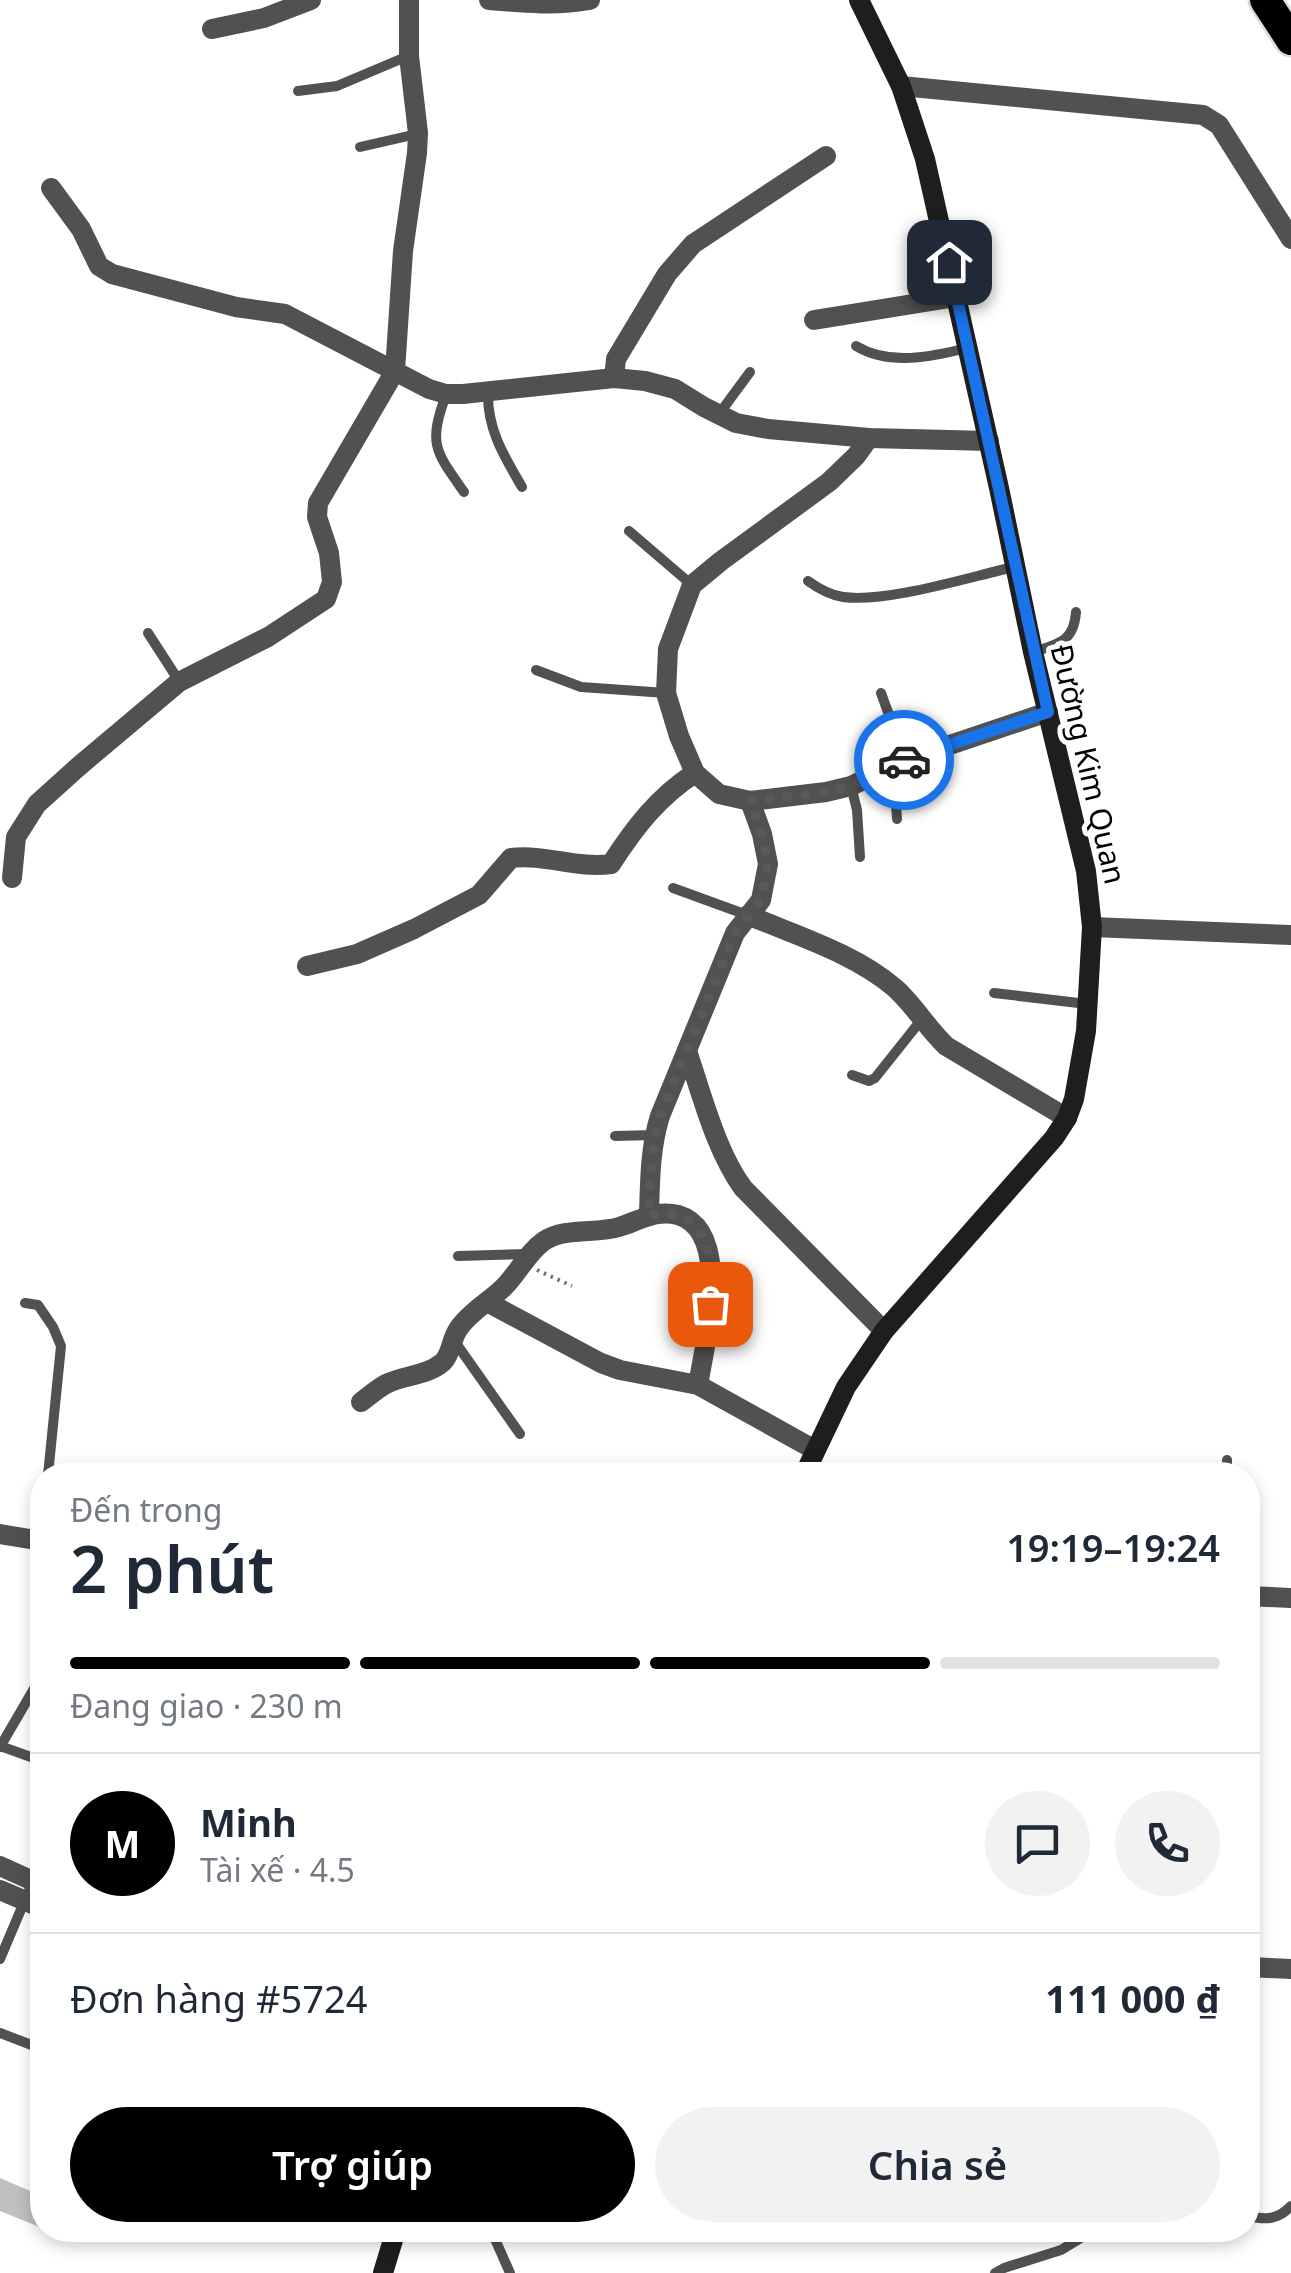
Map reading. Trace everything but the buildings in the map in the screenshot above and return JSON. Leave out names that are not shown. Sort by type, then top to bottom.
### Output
[{"type":"highway","points":[[1265,0],[1291,40]]},
{"type":"main road","name":"Đường Kim Quan","points":[[809,1462],[846,1387],[884,1330],[1054,1138],[1067,1118],[1079,1078],[1092,927],[1086,871],[1033,652],[926,158],[901,86],[859,0]]},
{"type":"main road","points":[[382,2273],[392,2242]]},
{"type":"street","points":[[212,28],[264,18],[311,0]]},
{"type":"street","points":[[12,878],[16,837],[37,804],[179,682],[268,637],[326,599],[332,582],[329,553],[317,516],[318,503],[395,372],[404,251],[418,153],[409,56],[410,0]]},
{"type":"street","points":[[490,0],[530,4],[590,0]]},
{"type":"street","points":[[901,86],[1204,115],[1219,126],[1291,239]]},
{"type":"street","points":[[614,378],[616,359],[667,274],[693,244],[826,156]]},
{"type":"street","points":[[52,188],[81,229],[99,266],[112,274],[236,307],[285,314],[429,389],[446,394],[614,378],[675,389],[736,423],[869,438],[988,441]]},
{"type":"street","points":[[814,320],[956,297]]},
{"type":"street","points":[[869,438],[830,482],[692,585],[668,650],[666,692],[696,774],[718,794],[750,801],[826,792],[851,786],[905,760],[1048,712]]},
{"type":"street","points":[[307,966],[356,954],[414,930],[479,895],[511,858],[529,856],[592,867],[611,864],[651,808],[672,788],[696,774]]},
{"type":"street","points":[[648,1215],[655,1135],[735,933],[761,900],[768,864],[750,801]]},
{"type":"street","points":[[748,915],[869,969],[916,1006],[930,1031],[946,1046],[1067,1118]]},
{"type":"street","points":[[1092,927],[1291,935]]},
{"type":"street","points":[[687,1050],[736,1178],[884,1330]]},
{"type":"street","points":[[361,1402],[388,1383],[416,1376],[448,1358],[452,1338],[460,1325],[487,1302],[542,1242],[556,1234],[622,1226],[648,1215],[681,1215],[700,1231],[708,1252],[712,1284],[709,1324],[698,1384]]},
{"type":"street","points":[[487,1302],[601,1363],[698,1384],[814,1450]]},
{"type":"street","points":[[0,1534],[30,1539]]},
{"type":"street","points":[[1260,1597],[1291,1598]]},
{"type":"street","points":[[0,1866],[30,1889]]},
{"type":"street","points":[[0,1890],[30,1893]]},
{"type":"street","points":[[1260,1968],[1291,1970]]},
{"type":"lane","points":[[298,91],[338,86],[409,56]]},
{"type":"lane","points":[[360,147],[418,134]]},
{"type":"lane","points":[[856,346],[892,358],[946,354],[968,348]]},
{"type":"lane","points":[[718,414],[750,372]]},
{"type":"lane","points":[[488,391],[488,414],[497,445],[522,487]]},
{"type":"lane","points":[[446,394],[436,435],[440,457],[464,492]]},
{"type":"lane","points":[[629,531],[692,585]]},
{"type":"lane","points":[[808,580],[820,590],[855,598],[917,589],[1016,566]]},
{"type":"lane","points":[[1033,652],[1066,639],[1075,627],[1076,612]]},
{"type":"lane","points":[[148,633],[179,682]]},
{"type":"lane","points":[[536,670],[581,687],[666,692]]},
{"type":"lane","points":[[881,693],[905,760]]},
{"type":"lane","points":[[884,771],[895,790],[897,819]]},
{"type":"lane","points":[[851,786],[860,857]]},
{"type":"lane","points":[[673,888],[748,915]]},
{"type":"lane","points":[[994,993],[1088,1004]]},
{"type":"lane","points":[[852,1075],[869,1081],[875,1078],[922,1018]]},
{"type":"lane","points":[[615,1136],[655,1135]]},
{"type":"lane","points":[[458,1256],[527,1259]]},
{"type":"lane","points":[[25,1303],[38,1304],[62,1346],[49,1462]]},
{"type":"lane","points":[[452,1338],[520,1434]]},
{"type":"lane","points":[[30,1695],[0,1746],[30,1756]]},
{"type":"lane","points":[[0,1959],[30,1905]]},
{"type":"lane","points":[[0,2033],[30,2044]]},
{"type":"lane","points":[[1260,2218],[1272,2219],[1291,2206]]},
{"type":"lane","points":[[496,2242],[510,2273]]},
{"type":"lane","points":[[996,2273],[1074,2242]]},
{"type":"path","points":[[527,1259],[572,1286]]},
{"type":"way so far","points":[[710,1304],[708,1252],[700,1231],[681,1215],[648,1215],[652,1156],[660,1116],[735,933],[761,900],[768,864],[750,801],[851,786],[904,760]]},
{"type":"route","points":[[904,760],[1048,712],[949,262]]}]
